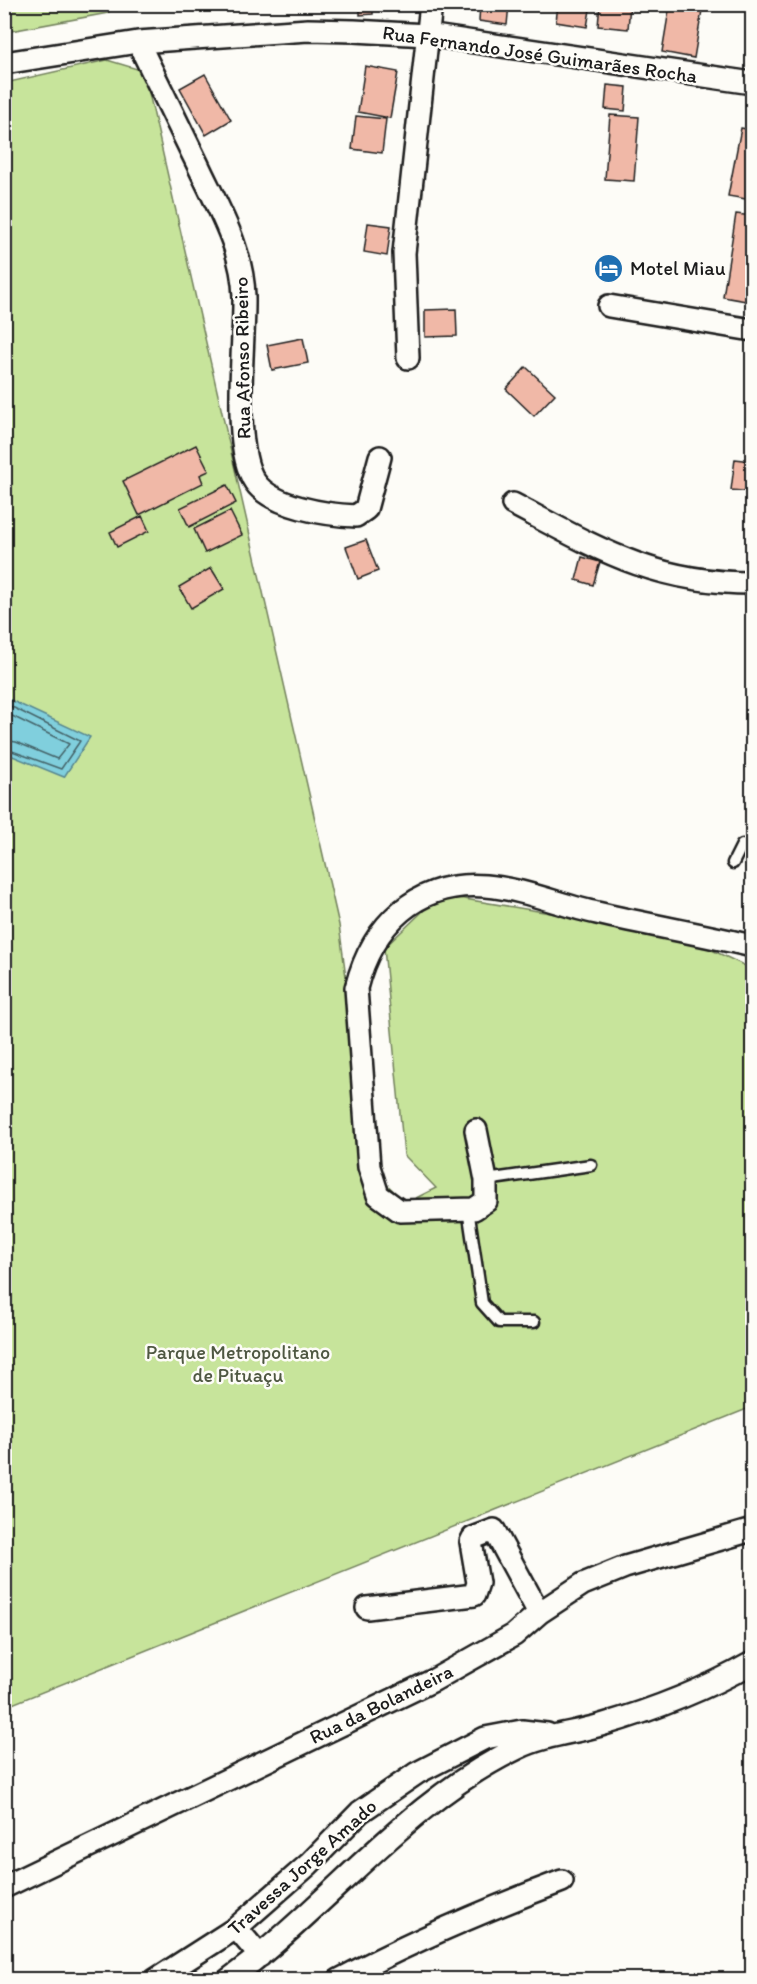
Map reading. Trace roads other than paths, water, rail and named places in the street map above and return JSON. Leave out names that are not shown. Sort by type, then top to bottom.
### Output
[{"type":"street","points":[[408,358],[404,253],[431,4]]},
{"type":"street","name":"Rua Fernando José Guimarães Rocha","points":[[4,63],[138,42],[308,30],[427,35],[753,83]]},
{"type":"street","name":"Rua Afonso Ribeiro","points":[[138,42],[234,238],[244,295],[243,439],[246,465],[255,483],[266,494],[294,506],[356,516],[366,509],[369,503],[380,457]]},
{"type":"street","points":[[609,306],[753,330]]},
{"type":"street","points":[[513,504],[613,556],[652,571],[722,584],[753,584]]},
{"type":"street","points":[[476,1130],[486,1180],[486,1201],[474,1209],[400,1211],[378,1195],[369,1167],[356,988],[373,941],[383,927],[407,906],[447,889],[467,885],[488,886],[614,917],[753,946]]},
{"type":"street","points":[[367,1608],[474,1595],[478,1582],[471,1542],[473,1538],[494,1530],[539,1613]]},
{"type":"street","name":"Rua da Bolandeira","points":[[6,1886],[434,1680],[514,1635],[539,1613],[583,1584],[625,1567],[753,1530]]},
{"type":"street","points":[[228,1980],[260,1956],[410,1817],[480,1770],[519,1748],[553,1735],[601,1725],[714,1684],[753,1663]]},
{"type":"street","name":"Travessa Jorge Amado","points":[[155,1980],[236,1928],[309,1864],[360,1812],[417,1773],[485,1738],[522,1731],[553,1735]]},
{"type":"street","points":[[339,1980],[402,1946],[463,1918],[562,1881]]},
{"type":"street","points":[[236,1928],[260,1956]]},
{"type":"lane","points":[[733,863],[742,845]]},
{"type":"lane","points":[[486,1180],[591,1165]]},
{"type":"lane","points":[[468,1209],[482,1303],[499,1322],[534,1322]]},
{"type":"water","points":[[4,697],[90,737],[64,777],[5,753]]},
{"type":"place","name":"Motel Miau","points":[[609,268]]},
{"type":"park label","name":"Parque Metropolitano de Pituaçu","points":[[238,1364]]}]
